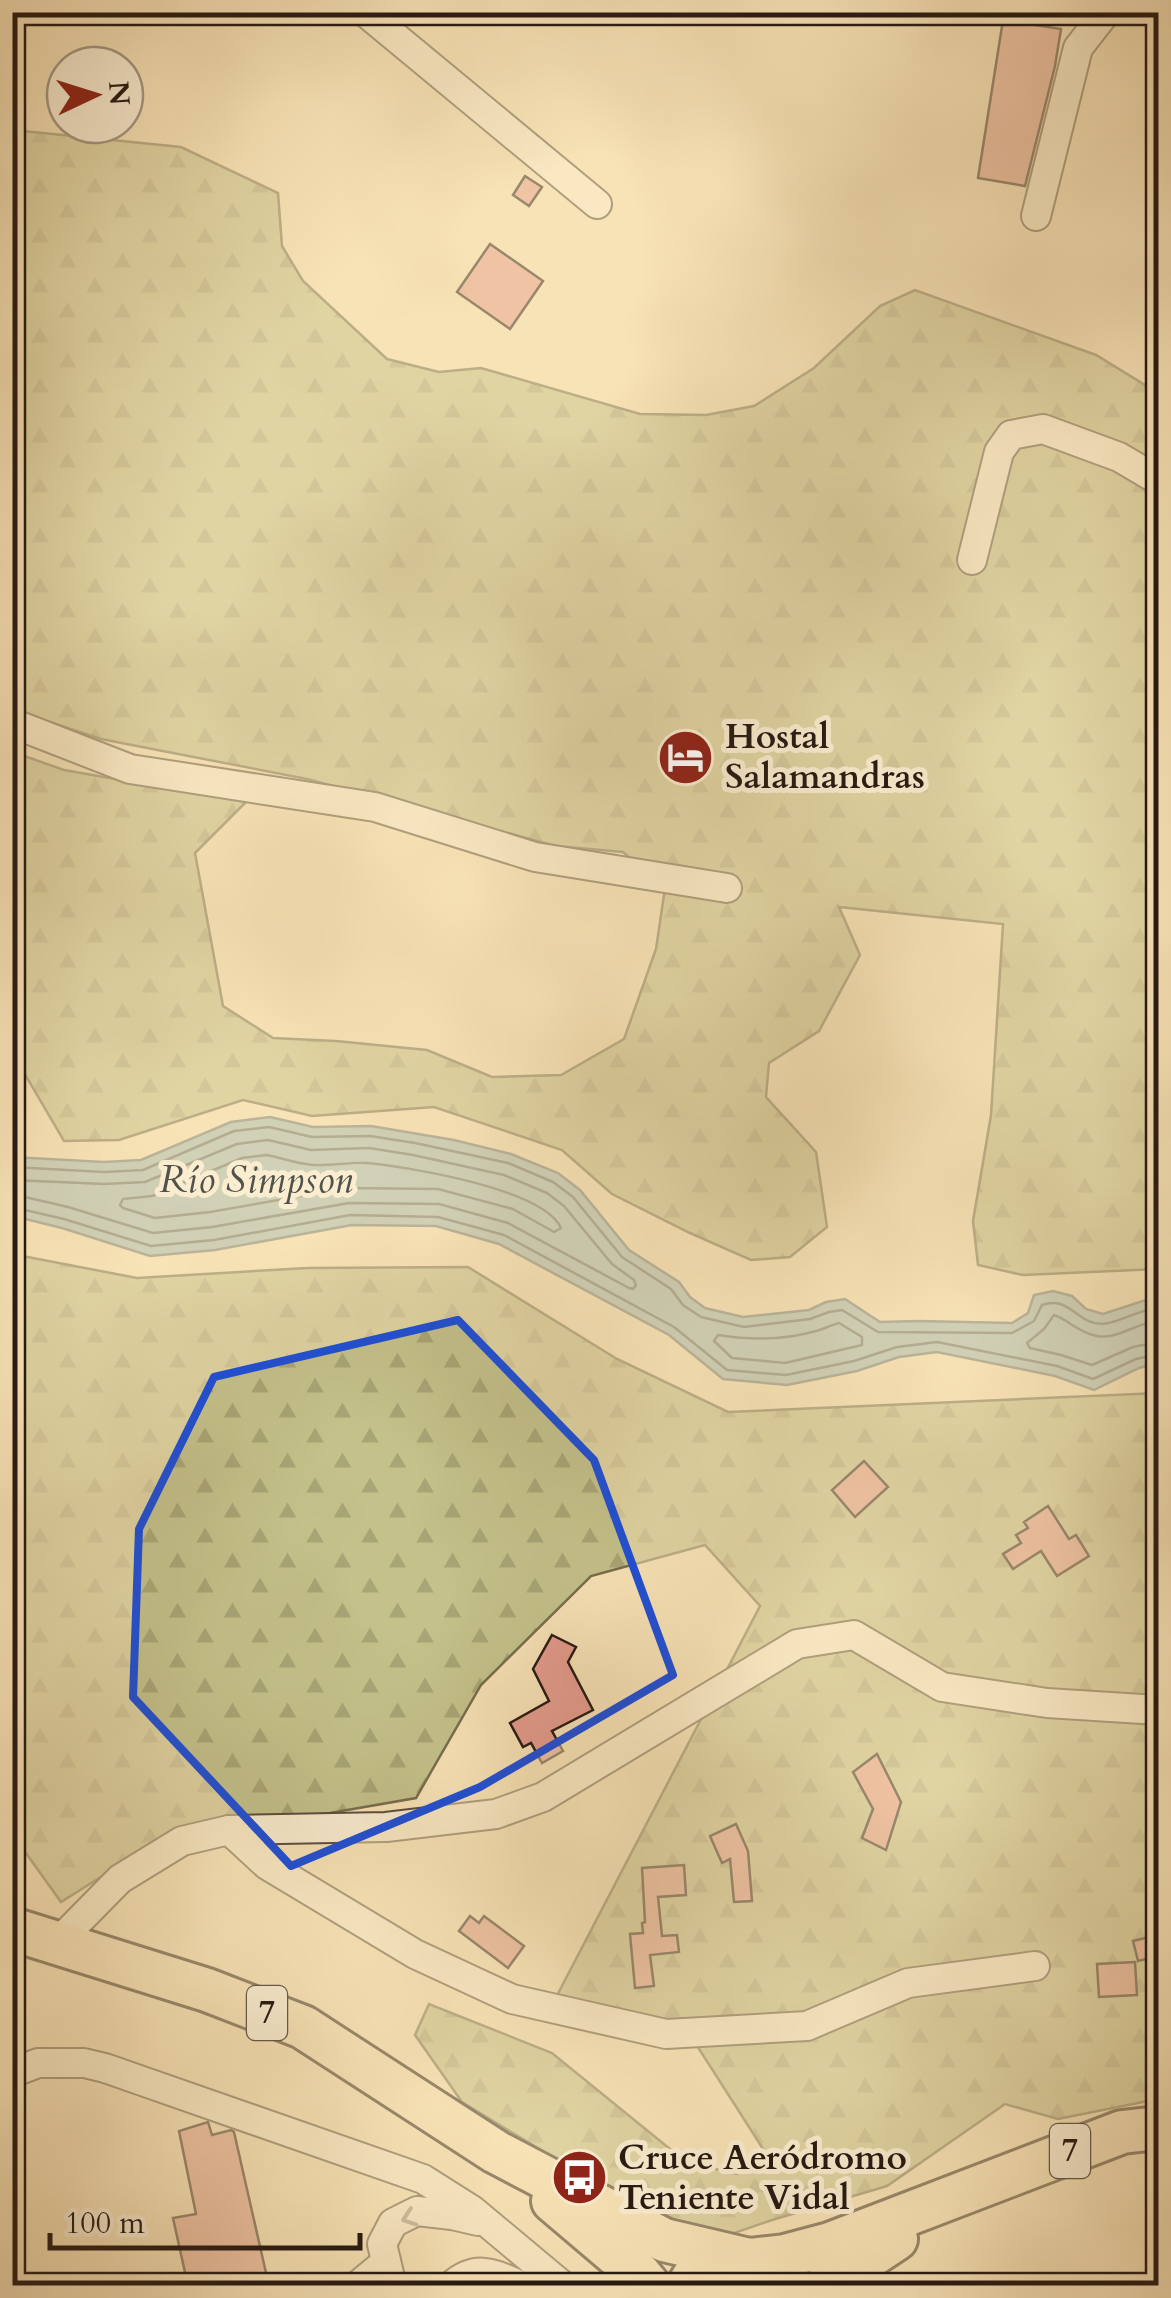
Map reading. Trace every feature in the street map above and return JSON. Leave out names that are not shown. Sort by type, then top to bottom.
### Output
[{"type":"highway","name":"7","points":[[12,1929],[207,1990],[303,2027],[496,2152],[664,2240],[754,2268],[830,2244],[1122,2132],[1158,2128]]},
{"type":"highway","name":"7","points":[[496,2152],[649,2286]]},
{"type":"highway","name":"7","points":[[826,2286],[984,2183]]},
{"type":"highway","points":[[688,2286],[704,2267],[718,2260],[754,2268]]},
{"type":"street","points":[[365,12],[597,204]]},
{"type":"street","points":[[1036,216],[1078,48],[1106,12]]},
{"type":"street","points":[[972,560],[1000,452],[1011,435],[1043,429],[1120,458],[1158,480]]},
{"type":"street","points":[[12,723],[130,769],[375,807],[535,857],[727,888]]},
{"type":"street","points":[[57,1943],[120,1879],[182,1841],[228,1830],[386,1826],[496,1814],[542,1797],[797,1644],[854,1635],[942,1687],[1048,1702],[1158,1710]]},
{"type":"street","points":[[228,1830],[268,1865],[415,1954],[512,1999],[666,2034],[808,2026],[908,1983],[1035,1966]]},
{"type":"street","points":[[12,2073],[38,2064],[105,2068],[423,2179],[472,2210],[563,2286]]},
{"type":"street","points":[[357,2286],[389,2274],[382,2244],[392,2223],[417,2212],[489,2224]]},
{"type":"street","points":[[451,2286],[475,2272],[492,2272],[522,2286]]},
{"type":"highlighted area","points":[[458,1320],[594,1460],[673,1675],[480,1787],[291,1866],[133,1697],[139,1529],[214,1377]]},
{"type":"green space","points":[[13,130],[45,133],[45,145],[145,143],[181,147],[278,193],[282,246],[303,281],[387,359],[439,372],[481,368],[640,414],[706,415],[754,406],[814,368],[880,306],[915,290],[1096,355],[1158,393],[1158,1269],[1023,1275],[978,1265],[973,1221],[991,1115],[1003,924],[839,907],[860,955],[819,1031],[769,1063],[766,1097],[816,1152],[827,1227],[790,1257],[751,1260],[612,1194],[562,1150],[434,1107],[312,1116],[243,1100],[119,1140],[64,1141],[23,1071],[13,1045],[13,752],[64,770],[246,802],[195,853],[223,1006],[273,1038],[427,1050],[492,1077],[561,1075],[624,1039],[656,949],[665,888],[623,852],[556,846],[307,779],[101,739],[13,710]]},
{"type":"green space","points":[[12,1254],[137,1278],[307,1268],[468,1267],[617,1359],[728,1412],[1158,1393],[1158,2099],[1058,2119],[1005,2104],[887,2186],[723,2237],[626,2202],[462,2102],[415,2035],[429,2004],[552,2053],[686,2162],[737,2174],[765,2152],[685,2027],[551,2007],[760,1606],[705,1545],[591,1576],[481,1685],[416,1798],[330,1813],[218,1824],[155,1843],[61,1902],[13,1835]]},
{"type":"water","name":"Río Simpson","points":[[270,1117],[313,1127],[371,1126],[454,1140],[511,1154],[558,1173],[580,1190],[629,1250],[679,1282],[705,1308],[743,1317],[809,1310],[845,1299],[880,1322],[1012,1323],[1028,1313],[1034,1295],[1053,1291],[1072,1296],[1086,1309],[1103,1314],[1152,1298],[1158,1299],[1158,1363],[1094,1390],[1055,1376],[937,1352],[899,1357],[857,1371],[787,1385],[723,1379],[669,1335],[499,1244],[436,1226],[352,1225],[215,1250],[150,1256],[13,1216],[13,1157],[141,1160],[231,1122]]},
{"type":"building","points":[[1003,20],[1061,29],[1025,186],[978,178]]},
{"type":"building","points":[[525,176],[542,187],[529,206],[513,195]]},
{"type":"building","points":[[490,244],[543,281],[510,329],[457,292]]},
{"type":"building","points":[[864,1461],[888,1487],[855,1517],[832,1490]]},
{"type":"building","points":[[1048,1506],[1069,1539],[1076,1535],[1089,1556],[1057,1576],[1041,1551],[1013,1569],[1003,1554],[1021,1543],[1016,1535],[1028,1528],[1024,1522]]},
{"type":"building","points":[[552,1635],[576,1647],[568,1662],[593,1710],[552,1731],[563,1751],[542,1763],[531,1743],[523,1747],[510,1723],[549,1701],[533,1669]]},
{"type":"building","points":[[877,1754],[901,1802],[886,1850],[862,1838],[873,1809],[853,1772]]},
{"type":"building","points":[[736,1824],[748,1851],[752,1901],[734,1902],[730,1859],[722,1863],[710,1836]]},
{"type":"building","points":[[684,1865],[686,1895],[658,1897],[662,1936],[677,1935],[679,1952],[650,1955],[654,1986],[635,1988],[630,1934],[643,1933],[645,1922],[642,1868]]},
{"type":"building","points":[[470,1916],[479,1923],[484,1916],[524,1946],[508,1968],[459,1931]]},
{"type":"building","points":[[1158,1935],[1158,1956],[1138,1961],[1133,1941]]},
{"type":"building","points":[[1135,1962],[1137,1995],[1099,1997],[1097,1964]]},
{"type":"building","points":[[208,2122],[212,2135],[234,2132],[269,2286],[188,2286],[173,2218],[196,2214],[179,2131]]},
{"type":"place","name":"Hostal Salamandras","points":[[686,757]]},
{"type":"place","name":"Cruce Aeródromo Teniente Vidal","points":[[579,2178]]}]
